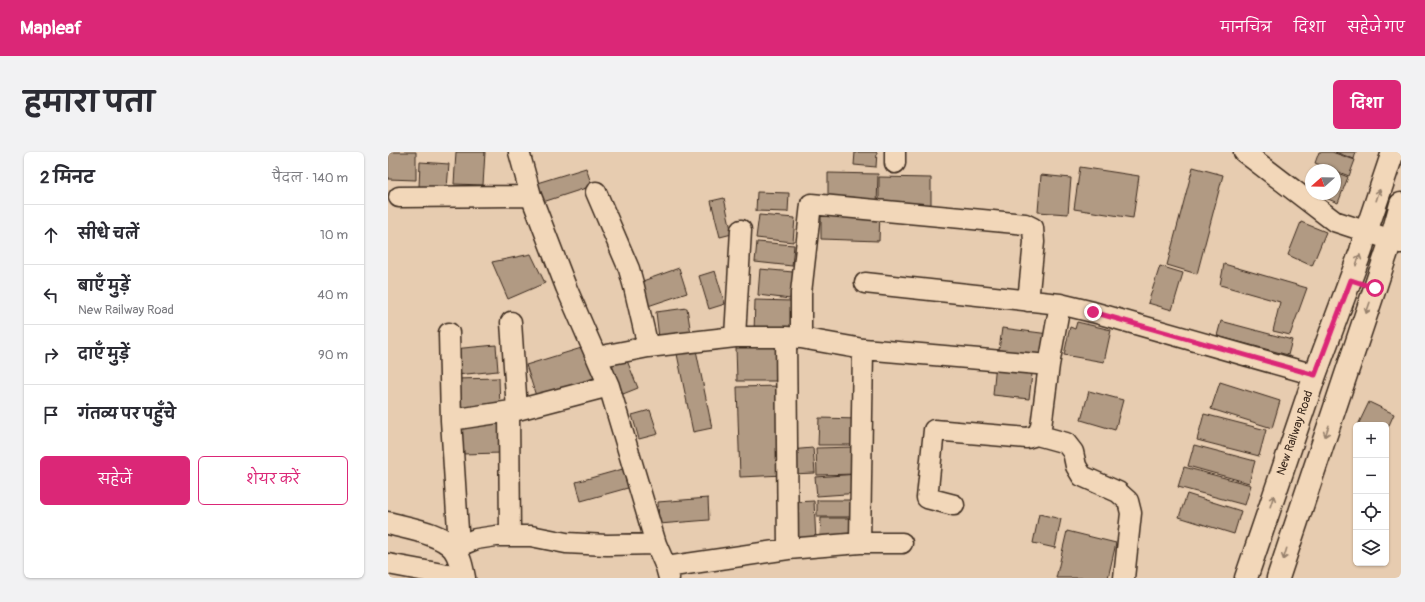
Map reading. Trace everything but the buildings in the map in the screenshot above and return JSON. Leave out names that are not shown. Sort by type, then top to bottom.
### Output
[{"type":"main road","name":"New Railway Road","points":[[1246,578],[1315,375],[1361,252],[1392,152]]},
{"type":"main road","points":[[1278,578],[1375,288],[1396,241],[1401,204]]},
{"type":"main road","points":[[1351,280],[1375,288]]},
{"type":"main road","points":[[388,523],[442,539],[456,547],[464,578]]},
{"type":"street","points":[[519,152],[531,196],[566,287],[609,386],[656,544],[667,572],[788,549],[860,543],[902,543]]},
{"type":"street","points":[[1244,152],[1334,221],[1396,241]]},
{"type":"street","points":[[596,192],[629,269],[648,347]]},
{"type":"street","points":[[399,198],[531,196]]},
{"type":"street","points":[[788,549],[793,337],[801,293],[811,204],[1025,224],[1033,228],[1034,242],[1028,301]]},
{"type":"street","points":[[735,337],[741,230]]},
{"type":"street","points":[[865,283],[1060,304],[1315,375]]},
{"type":"street","points":[[1037,435],[1041,427],[1049,365],[1060,304]]},
{"type":"street","points":[[510,536],[513,411],[511,322]]},
{"type":"street","points":[[449,333],[456,547],[476,539],[496,536],[531,536],[572,543],[607,545],[656,544]]},
{"type":"street","points":[[597,357],[648,347],[735,337],[793,337],[863,349],[1049,365]]},
{"type":"street","points":[[860,543],[863,349]]},
{"type":"street","points":[[452,420],[513,411],[609,386]]},
{"type":"street","points":[[954,504],[927,498],[934,430],[1027,438],[1037,435],[1066,443],[1073,452],[1076,466],[1082,476],[1118,492],[1128,501],[1131,513],[1124,578]]},
{"type":"street","points":[[388,564],[464,578]]},
{"type":"route","points":[[1093,312],[1315,375],[1351,280],[1375,288]]}]
